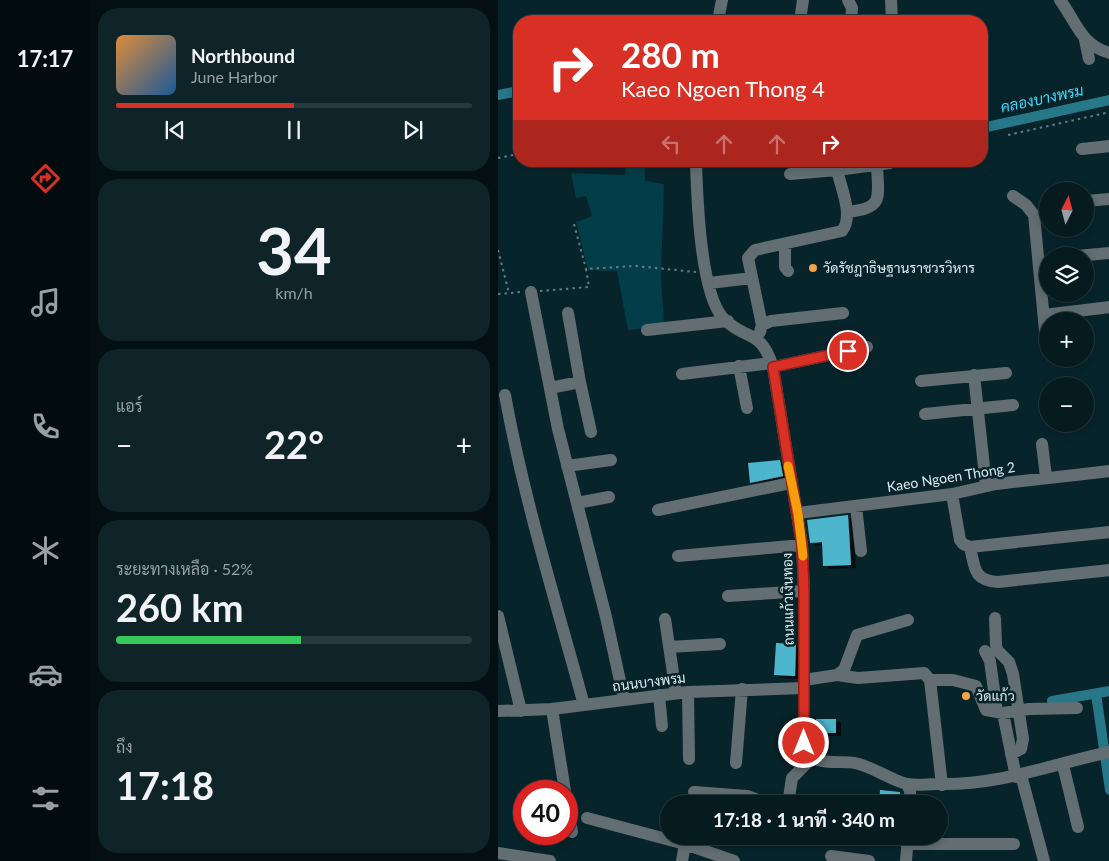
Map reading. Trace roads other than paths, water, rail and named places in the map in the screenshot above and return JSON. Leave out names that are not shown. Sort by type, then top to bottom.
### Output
[{"type":"street","points":[[709,0],[722,4]]},
{"type":"street","points":[[801,15],[803,0]]},
{"type":"street","points":[[848,0],[852,8],[851,15]]},
{"type":"street","points":[[891,0],[892,15]]},
{"type":"street","points":[[1060,0],[1085,40],[1089,59]]},
{"type":"street","points":[[1085,40],[1099,50],[1110,54]]},
{"type":"street","points":[[1082,149],[1110,146]]},
{"type":"street","name":"ถนนแก้วเงินทอง","points":[[696,167],[696,190],[707,278],[718,310],[728,321],[759,340],[764,346],[772,365],[802,545],[804,591],[804,743],[805,749],[812,758]]},
{"type":"street","points":[[790,174],[860,167]]},
{"type":"street","points":[[847,212],[866,210],[873,206],[878,198],[883,167]]},
{"type":"street","points":[[759,340],[762,325],[748,258],[750,253],[755,250],[842,231],[846,225],[847,212],[837,170]]},
{"type":"street","points":[[1013,196],[1026,205],[1034,215],[1040,247]]},
{"type":"street","points":[[1094,200],[1110,199]]},
{"type":"street","points":[[785,244],[785,268],[788,271]]},
{"type":"street","points":[[1094,254],[1110,253]]},
{"type":"street","points":[[707,278],[752,278]]},
{"type":"street","points":[[531,292],[566,466],[577,502],[624,699]]},
{"type":"street","points":[[1069,312],[1110,307]]},
{"type":"street","points":[[568,313],[591,432]]},
{"type":"street","points":[[762,325],[771,321],[843,313]]},
{"type":"street","points":[[646,330],[728,321]]},
{"type":"street","points":[[682,374],[739,366],[772,365],[867,347]]},
{"type":"street","points":[[739,366],[747,408]]},
{"type":"street","points":[[921,381],[1006,373]]},
{"type":"street","points":[[974,376],[986,485]]},
{"type":"street","points":[[550,388],[580,382]]},
{"type":"street","points":[[506,394],[518,462],[531,515],[584,705]]},
{"type":"street","points":[[925,414],[1013,405]]},
{"type":"street","points":[[1042,444],[1046,478]]},
{"type":"street","points":[[566,466],[612,460]]},
{"type":"street","name":"Kaeo Ngoen Thong 2","points":[[798,513],[952,494],[986,485],[1110,471]]},
{"type":"street","points":[[658,510],[791,483]]},
{"type":"street","points":[[952,494],[960,540],[963,544],[970,547],[1110,532]]},
{"type":"street","points":[[577,502],[609,497]]},
{"type":"street","points":[[856,506],[861,551]]},
{"type":"street","points":[[678,556],[802,545]]},
{"type":"street","points":[[970,547],[977,574],[988,581],[1110,570]]},
{"type":"street","points":[[728,596],[804,591]]},
{"type":"street","points":[[498,616],[521,711]]},
{"type":"street","points":[[995,618],[997,650],[1010,662],[1023,745],[1021,749],[1011,754]]},
{"type":"street","points":[[665,619],[669,647],[682,692],[689,759]]},
{"type":"street","points":[[837,675],[848,664],[857,635],[908,620]]},
{"type":"street","points":[[669,647],[720,644]]},
{"type":"street","points":[[985,651],[990,661],[1000,713],[1011,754],[1044,861]]},
{"type":"street","name":"ถนนบางพรม","points":[[498,711],[552,709],[682,692],[804,684],[837,675],[858,678],[924,673],[930,680]]},
{"type":"street","points":[[942,784],[930,680],[953,680],[976,686],[986,710],[1000,713],[1018,710],[1077,708]]},
{"type":"street","points":[[736,763],[742,689]]},
{"type":"street","points":[[660,695],[662,726]]},
{"type":"street","points":[[552,709],[563,780]]},
{"type":"street","points":[[789,795],[792,778],[812,758],[822,761],[864,765],[907,784],[942,784],[978,783],[1018,776],[1104,753]]},
{"type":"street","points":[[1063,765],[1078,828]]},
{"type":"street","points":[[907,784],[910,795]]},
{"type":"street","points":[[694,792],[734,795]]},
{"type":"street","points":[[587,818],[660,837]]},
{"type":"street","points":[[948,842],[1014,844]]},
{"type":"street","points":[[682,861],[685,845]]},
{"type":"street","points":[[688,845],[734,861]]},
{"type":"street","points":[[906,861],[907,845]]},
{"type":"street","points":[[498,853],[511,859],[550,861]]},
{"type":"street","points":[[831,856],[869,861]]},
{"type":"waterway","name":"คลองบางพรม","points":[[498,95],[513,92]]},
{"type":"waterway","name":"คลองบางพรม","points":[[988,127],[1110,100]]},
{"type":"waterway","points":[[1052,701],[1110,691]]},
{"type":"waterway","points":[[1096,694],[1110,790]]},
{"type":"place","name":"วัดรัชฎาธิษฐานราชวรวิหาร","points":[[813,268]]},
{"type":"place","name":"วัดแก้ว","points":[[966,696]]}]
